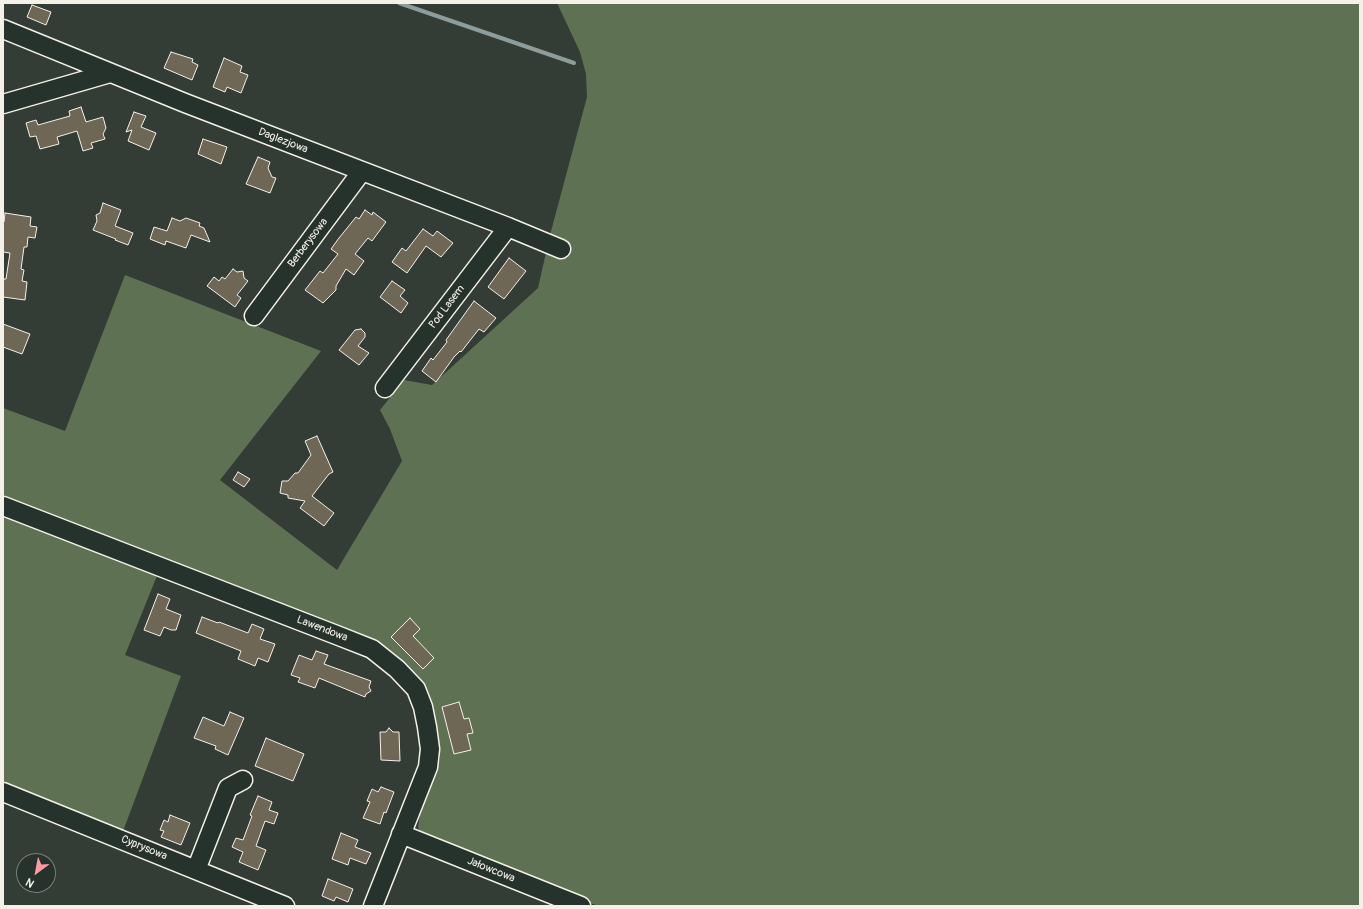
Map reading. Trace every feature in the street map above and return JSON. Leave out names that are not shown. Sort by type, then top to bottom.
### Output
[{"type":"street","name":"Daglezjowa","points":[[3,29],[185,103],[508,226],[560,249]]},
{"type":"street","points":[[3,104],[110,73]]},
{"type":"street","name":"Berberysowa","points":[[254,316],[362,171]]},
{"type":"street","name":"Pod Lasem","points":[[385,388],[508,226]]},
{"type":"street","name":"Lawendowa","points":[[3,506],[372,649],[397,669],[416,689],[423,707],[427,727],[430,749],[428,767],[373,906]]},
{"type":"street","points":[[196,870],[228,788],[243,780]]},
{"type":"street","name":"Cyprysowa","points":[[3,792],[284,906]]},
{"type":"street","name":"Jałowcowa","points":[[401,834],[581,906]]},
{"type":"green space","points":[[557,3],[1360,3],[1360,906],[598,906],[421,834],[418,827],[420,815],[440,759],[433,720],[395,656],[163,561],[125,655],[181,676],[122,834],[3,786],[3,408],[65,431],[125,275],[321,351],[220,480],[337,570],[402,461],[390,429],[380,410],[404,380],[432,385],[538,288],[550,235],[587,97],[586,74],[580,52]]},
{"type":"building","points":[[32,5],[51,12],[46,25],[27,17]]},
{"type":"building","points":[[171,52],[193,59],[192,62],[198,65],[192,80],[164,68]]},
{"type":"building","points":[[224,58],[242,66],[240,72],[248,75],[241,93],[227,87],[225,92],[213,87]]},
{"type":"building","points":[[81,107],[86,122],[103,117],[106,128],[103,134],[105,139],[91,143],[93,148],[83,151],[77,131],[57,137],[59,144],[40,149],[36,136],[30,137],[26,123],[36,120],[38,125],[70,116],[69,111]]},
{"type":"building","points":[[134,112],[146,116],[141,127],[156,133],[149,150],[128,141],[132,130],[126,132]]},
{"type":"building","points":[[203,139],[227,147],[221,164],[198,154]]},
{"type":"building","points":[[258,157],[270,162],[268,168],[272,177],[276,178],[270,193],[246,184]]},
{"type":"building","points":[[103,203],[121,210],[115,226],[133,233],[128,245],[93,230],[97,221],[96,215],[100,213]]},
{"type":"building","points":[[365,210],[372,215],[373,212],[386,222],[372,241],[368,238],[355,254],[364,261],[354,275],[346,269],[336,286],[336,290],[323,303],[305,290],[320,271],[323,273],[338,254],[331,249],[356,217],[359,219]]},
{"type":"building","points":[[5,213],[31,217],[30,226],[37,227],[35,238],[28,237],[27,247],[24,247],[21,269],[24,270],[22,281],[27,282],[25,300],[3,297],[3,279],[6,279],[10,253],[3,252],[3,222]]},
{"type":"building","points":[[172,218],[180,221],[186,218],[200,223],[199,226],[204,228],[210,242],[191,235],[186,248],[166,241],[165,245],[150,239],[154,227],[167,231]]},
{"type":"building","points":[[423,229],[433,236],[437,231],[453,243],[441,257],[426,246],[407,273],[392,262],[402,248],[406,251]]},
{"type":"building","points":[[509,258],[526,271],[504,299],[488,287]]},
{"type":"building","points":[[233,269],[237,272],[243,271],[244,278],[248,281],[237,295],[241,298],[235,307],[207,286],[214,277],[219,281],[222,277],[225,279]]},
{"type":"building","points":[[392,281],[405,290],[400,296],[408,303],[401,313],[380,297]]},
{"type":"building","points":[[474,301],[496,318],[484,332],[479,329],[461,352],[460,351],[454,357],[436,382],[422,371],[431,358],[433,360],[447,342],[446,340]]},
{"type":"building","points":[[3,324],[30,334],[22,354],[3,347]]},
{"type":"building","points":[[361,329],[365,333],[365,337],[358,346],[369,353],[359,365],[339,350],[355,330]]},
{"type":"building","points":[[317,436],[333,472],[329,474],[312,496],[334,513],[324,526],[300,508],[305,501],[288,498],[288,495],[280,493],[282,481],[288,481],[295,473],[298,473],[311,455],[305,441]]},
{"type":"building","points":[[238,472],[250,479],[244,487],[233,480]]},
{"type":"building","points":[[158,594],[170,599],[166,609],[181,615],[176,630],[171,630],[164,627],[160,636],[144,630]]},
{"type":"building","points":[[202,617],[248,633],[252,624],[264,629],[260,639],[275,644],[268,662],[258,658],[255,666],[238,659],[241,651],[196,633]]},
{"type":"building","points":[[410,618],[420,629],[413,636],[434,658],[423,669],[391,637]]},
{"type":"building","points":[[316,651],[328,655],[324,664],[371,681],[369,687],[371,691],[366,694],[365,697],[319,678],[315,688],[298,682],[300,678],[291,675],[299,655],[312,660]]},
{"type":"building","points":[[459,702],[464,719],[469,718],[473,733],[467,734],[471,750],[454,754],[442,707]]},
{"type":"building","points":[[230,712],[244,718],[228,755],[215,749],[216,746],[194,738],[203,717],[224,726]]},
{"type":"building","points":[[389,728],[393,732],[399,732],[400,761],[381,760],[380,732],[386,732]]},
{"type":"building","points":[[266,738],[304,754],[293,781],[255,766]]},
{"type":"building","points":[[381,787],[394,792],[380,824],[363,818],[370,802],[367,801],[372,789],[378,792]]},
{"type":"building","points":[[258,796],[272,802],[269,810],[278,813],[274,824],[265,821],[256,846],[266,850],[258,870],[239,862],[243,852],[232,847],[236,838],[243,840],[252,816],[250,815]]},
{"type":"building","points":[[170,815],[190,823],[181,845],[161,837],[164,831],[160,830],[164,820],[168,822]]},
{"type":"building","points":[[341,833],[358,840],[355,847],[371,853],[366,864],[350,858],[348,865],[332,859]]},
{"type":"building","points":[[328,879],[353,889],[348,902],[336,897],[334,901],[322,896]]},
{"type":"waterway","points":[[399,3],[574,63]]}]
